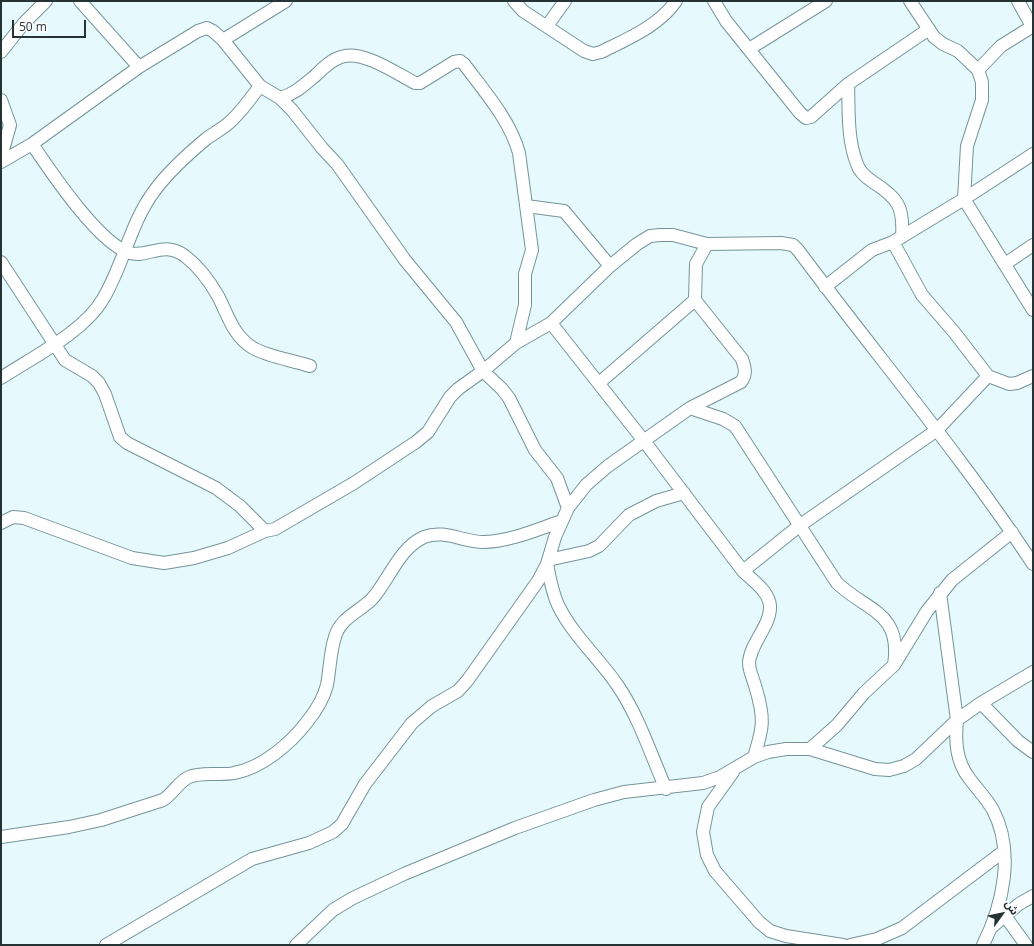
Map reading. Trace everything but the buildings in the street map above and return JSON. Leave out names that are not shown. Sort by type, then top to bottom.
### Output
[{"type":"street","points":[[2,49],[24,23],[46,1]]},
{"type":"street","points":[[80,1],[139,67]]},
{"type":"street","points":[[223,40],[286,1]]},
{"type":"street","points":[[514,1],[523,10],[584,51],[593,54],[601,52],[659,20],[667,13],[676,1]]},
{"type":"street","points":[[547,26],[565,1]]},
{"type":"street","points":[[714,1],[726,21],[800,113],[806,118],[812,116],[848,84],[929,29]]},
{"type":"street","points":[[749,49],[811,5],[826,1]]},
{"type":"street","points":[[910,1],[934,37],[958,52],[978,70],[982,82],[982,100],[967,146],[964,199],[1033,310]]},
{"type":"street","points":[[978,70],[1001,46],[1033,27],[1018,1]]},
{"type":"street","points":[[1,162],[32,144],[139,67],[198,31],[207,28],[213,31],[223,40],[260,86],[280,98],[298,116],[322,148],[337,164],[405,260],[449,312],[483,371],[502,389],[516,408],[535,450],[557,478],[568,508]]},
{"type":"street","points":[[280,98],[299,90],[328,64],[339,57],[347,55],[360,55],[415,83],[420,83],[454,62],[460,60],[464,64],[509,127],[515,139],[532,250],[525,274],[525,305],[516,343]]},
{"type":"street","points":[[848,84],[850,131],[857,165],[868,178],[888,192],[895,199],[901,209],[903,219],[897,240],[922,295],[954,332],[988,376],[1009,384],[1017,383],[1033,376]]},
{"type":"street","points":[[1,378],[80,327],[92,314],[110,287],[144,207],[166,176],[206,139],[230,122],[260,86]]},
{"type":"street","points":[[1,100],[10,125],[1,157]]},
{"type":"street","points":[[32,144],[85,216],[124,251],[134,254],[160,249],[176,251],[186,257],[203,275],[217,296],[238,336],[253,348],[310,366]]},
{"type":"street","points":[[825,287],[872,250],[897,240],[1033,154]]},
{"type":"street","points":[[526,206],[564,211],[610,266]]},
{"type":"street","points":[[1,523],[13,517],[24,518],[132,558],[164,563],[194,558],[228,548],[265,531],[275,529],[354,483],[416,442],[428,432],[450,397],[516,343],[551,323],[610,266],[637,244],[650,236],[660,234],[673,235],[707,244],[781,244],[793,246],[798,250],[936,430],[1012,532],[1033,563]]},
{"type":"street","points":[[106,945],[252,859],[309,843],[333,832],[342,824],[365,784],[412,724],[432,706],[458,691],[470,677],[538,581],[568,508],[586,484],[690,408],[741,382],[745,376],[746,369],[742,359],[695,300],[696,264],[707,244]]},
{"type":"street","points":[[1005,264],[1033,245]]},
{"type":"street","points":[[1,262],[33,308],[65,360],[92,376],[99,383],[105,394],[120,437],[127,443],[216,488],[240,506],[265,531]]},
{"type":"street","points":[[599,383],[695,300]]},
{"type":"street","points":[[551,323],[684,492],[743,571],[762,589],[768,599],[770,607],[768,618],[749,662],[763,720],[761,734],[754,757]]},
{"type":"street","points":[[743,571],[799,526],[936,430],[988,376]]},
{"type":"street","points":[[690,408],[723,419],[735,426],[837,583],[847,592],[879,614],[887,622],[893,633],[896,647],[894,665]]},
{"type":"street","points":[[547,562],[589,551],[599,546],[629,515],[656,501],[684,492]]},
{"type":"street","points":[[1,837],[69,828],[101,820],[163,800],[169,796],[180,782],[189,776],[198,774],[234,774],[253,767],[268,758],[288,742],[307,722],[326,687],[334,637],[339,627],[350,615],[371,600],[399,559],[413,545],[423,538],[438,535],[483,542],[497,540],[562,521]]},
{"type":"street","points":[[810,749],[838,725],[864,693],[894,665],[940,593],[952,580],[1012,532]]},
{"type":"street","points":[[547,562],[552,590],[558,606],[568,622],[607,671],[629,704],[666,789]]},
{"type":"street","points":[[940,593],[957,720],[955,740],[958,755],[968,777],[993,809],[1000,826],[1004,851],[1004,876],[993,926],[983,945]]},
{"type":"street","points":[[296,945],[333,910],[353,898],[411,871],[515,828],[594,800],[624,792],[666,789],[703,783],[720,777],[754,757],[768,752],[786,749],[810,749],[875,769],[889,770],[904,766],[916,759],[957,720],[981,703],[1033,672]]},
{"type":"street","points":[[981,703],[1018,741],[1033,752]]},
{"type":"street","points":[[736,767],[708,807],[703,832],[707,855],[715,871],[760,922],[770,931],[786,936],[843,945]]},
{"type":"street","points":[[850,945],[877,939],[902,928],[1004,851]]},
{"type":"street","points":[[993,926],[1033,896]]},
{"type":"street","points":[[1005,916],[1026,945]]}]
